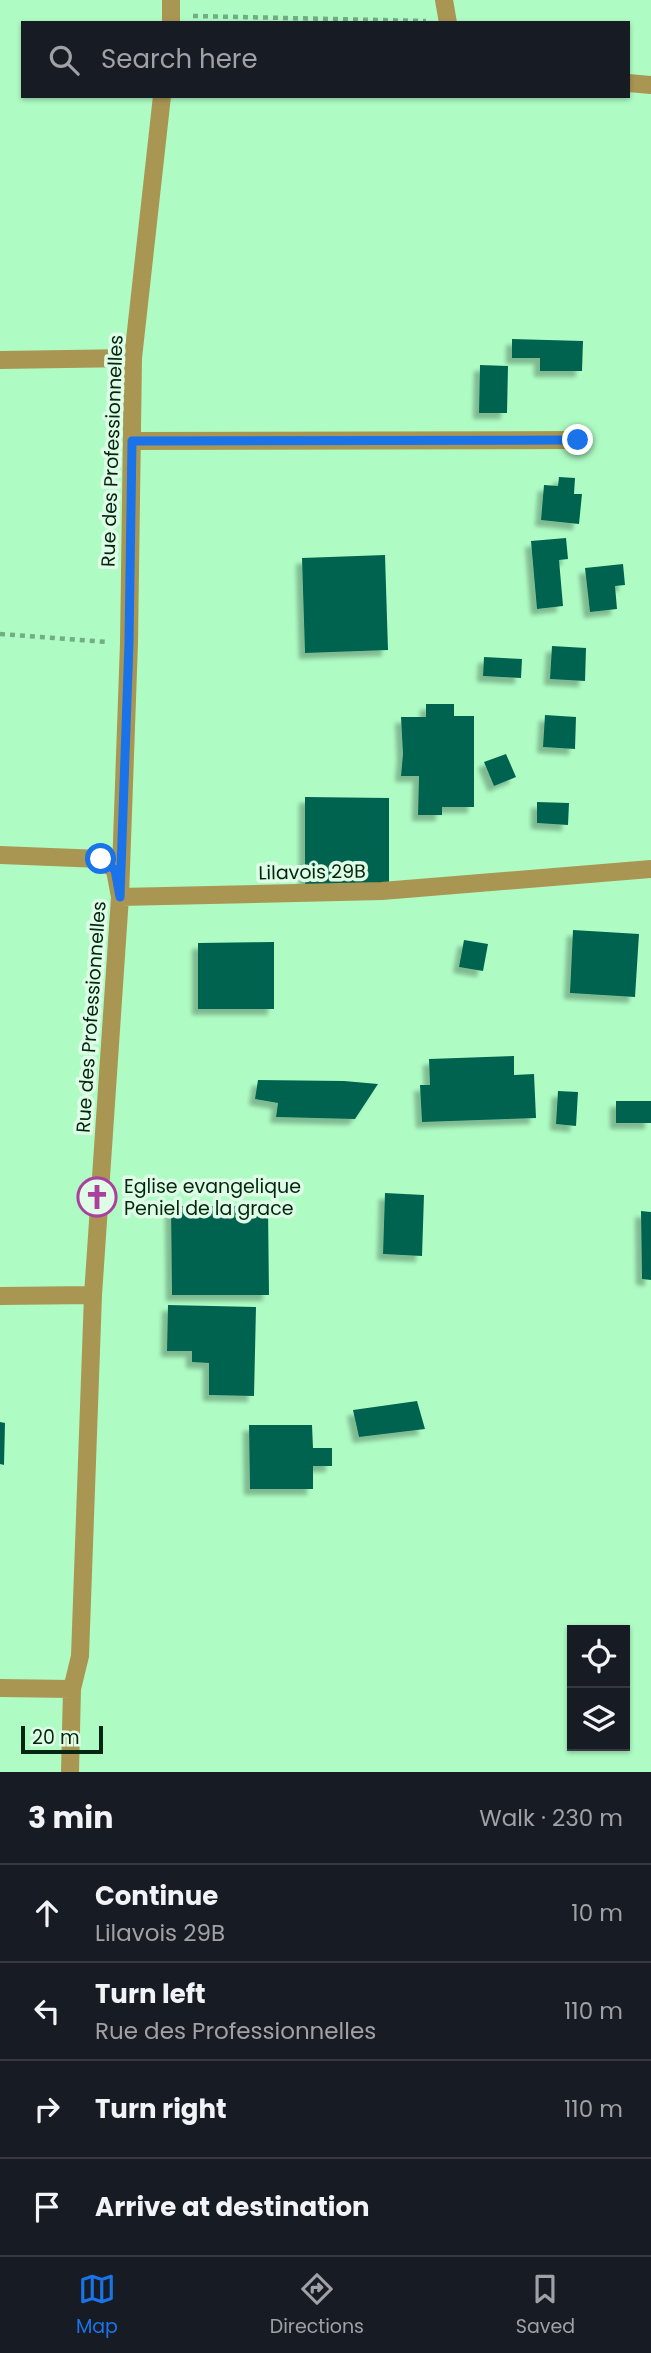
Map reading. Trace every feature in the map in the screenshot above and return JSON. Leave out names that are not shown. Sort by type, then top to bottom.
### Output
[{"type":"street","points":[[444,0],[448,21]]},
{"type":"street","points":[[630,83],[651,85]]},
{"type":"street","name":"Rue des Professionnelles","points":[[70,1772],[72,1689],[80,1656],[93,1295],[120,897],[129,643],[133,358],[162,98]]},
{"type":"street","points":[[0,360],[133,358]]},
{"type":"street","points":[[132,441],[578,440]]},
{"type":"street","points":[[0,855],[101,859],[115,870],[120,897]]},
{"type":"street","name":"Lilavois 29B","points":[[120,897],[382,891],[651,869]]},
{"type":"street","points":[[0,1296],[93,1295]]},
{"type":"street","points":[[0,1688],[72,1689]]},
{"type":"path","points":[[171,13],[417,21]]},
{"type":"path","points":[[0,634],[129,643]]},
{"type":"building","points":[[512,339],[583,341],[582,371],[540,371],[540,358],[512,358]]},
{"type":"building","points":[[480,365],[508,366],[507,413],[479,413]]},
{"type":"building","points":[[559,477],[575,478],[574,494],[582,494],[579,524],[541,520],[544,485],[558,486]]},
{"type":"building","points":[[566,538],[568,559],[559,560],[563,606],[537,609],[531,541]]},
{"type":"building","points":[[385,555],[388,650],[305,653],[302,558]]},
{"type":"building","points":[[623,564],[625,585],[615,586],[617,609],[590,612],[585,568]]},
{"type":"building","points":[[552,646],[586,648],[585,681],[550,679]]},
{"type":"building","points":[[484,657],[522,659],[521,678],[483,676]]},
{"type":"building","points":[[426,704],[454,704],[454,716],[474,716],[474,807],[442,807],[442,815],[418,815],[419,776],[401,776],[401,717],[426,717]]},
{"type":"building","points":[[545,715],[576,717],[575,749],[543,747]]},
{"type":"building","points":[[506,754],[516,777],[494,786],[484,762]]},
{"type":"building","points":[[305,797],[389,798],[389,884],[305,884]]},
{"type":"building","points":[[537,802],[569,803],[568,825],[537,823]]},
{"type":"building","points":[[573,930],[639,934],[635,997],[570,993]]},
{"type":"building","points":[[464,940],[488,944],[483,971],[459,967]]},
{"type":"building","points":[[274,942],[274,1009],[198,1009],[198,943]]},
{"type":"building","points":[[514,1056],[514,1075],[534,1074],[536,1118],[422,1122],[420,1085],[430,1085],[429,1059]]},
{"type":"building","points":[[258,1080],[378,1084],[355,1119],[276,1117],[278,1103],[255,1099]]},
{"type":"building","points":[[558,1091],[578,1092],[576,1126],[556,1124]]},
{"type":"building","points":[[616,1101],[651,1101],[651,1123],[616,1123]]},
{"type":"building","points":[[385,1193],[424,1195],[422,1256],[383,1254]]},
{"type":"building","points":[[171,1206],[268,1206],[269,1295],[172,1295]]},
{"type":"building","points":[[641,1211],[651,1212],[651,1280],[642,1279]]},
{"type":"building","points":[[168,1305],[256,1307],[254,1396],[209,1395],[209,1363],[192,1362],[192,1351],[167,1351]]},
{"type":"building","points":[[417,1401],[425,1429],[359,1437],[353,1410]]},
{"type":"building","points":[[0,1422],[5,1423],[4,1465],[0,1464]]},
{"type":"building","points":[[249,1425],[312,1425],[313,1448],[332,1448],[332,1466],[313,1466],[313,1489],[250,1489]]},
{"type":"place","name":"Eglise evangelique Peniel de la grace","points":[[97,1197]]},
{"type":"route","points":[[101,859],[115,870],[120,897],[129,643],[132,441],[578,440]]}]
